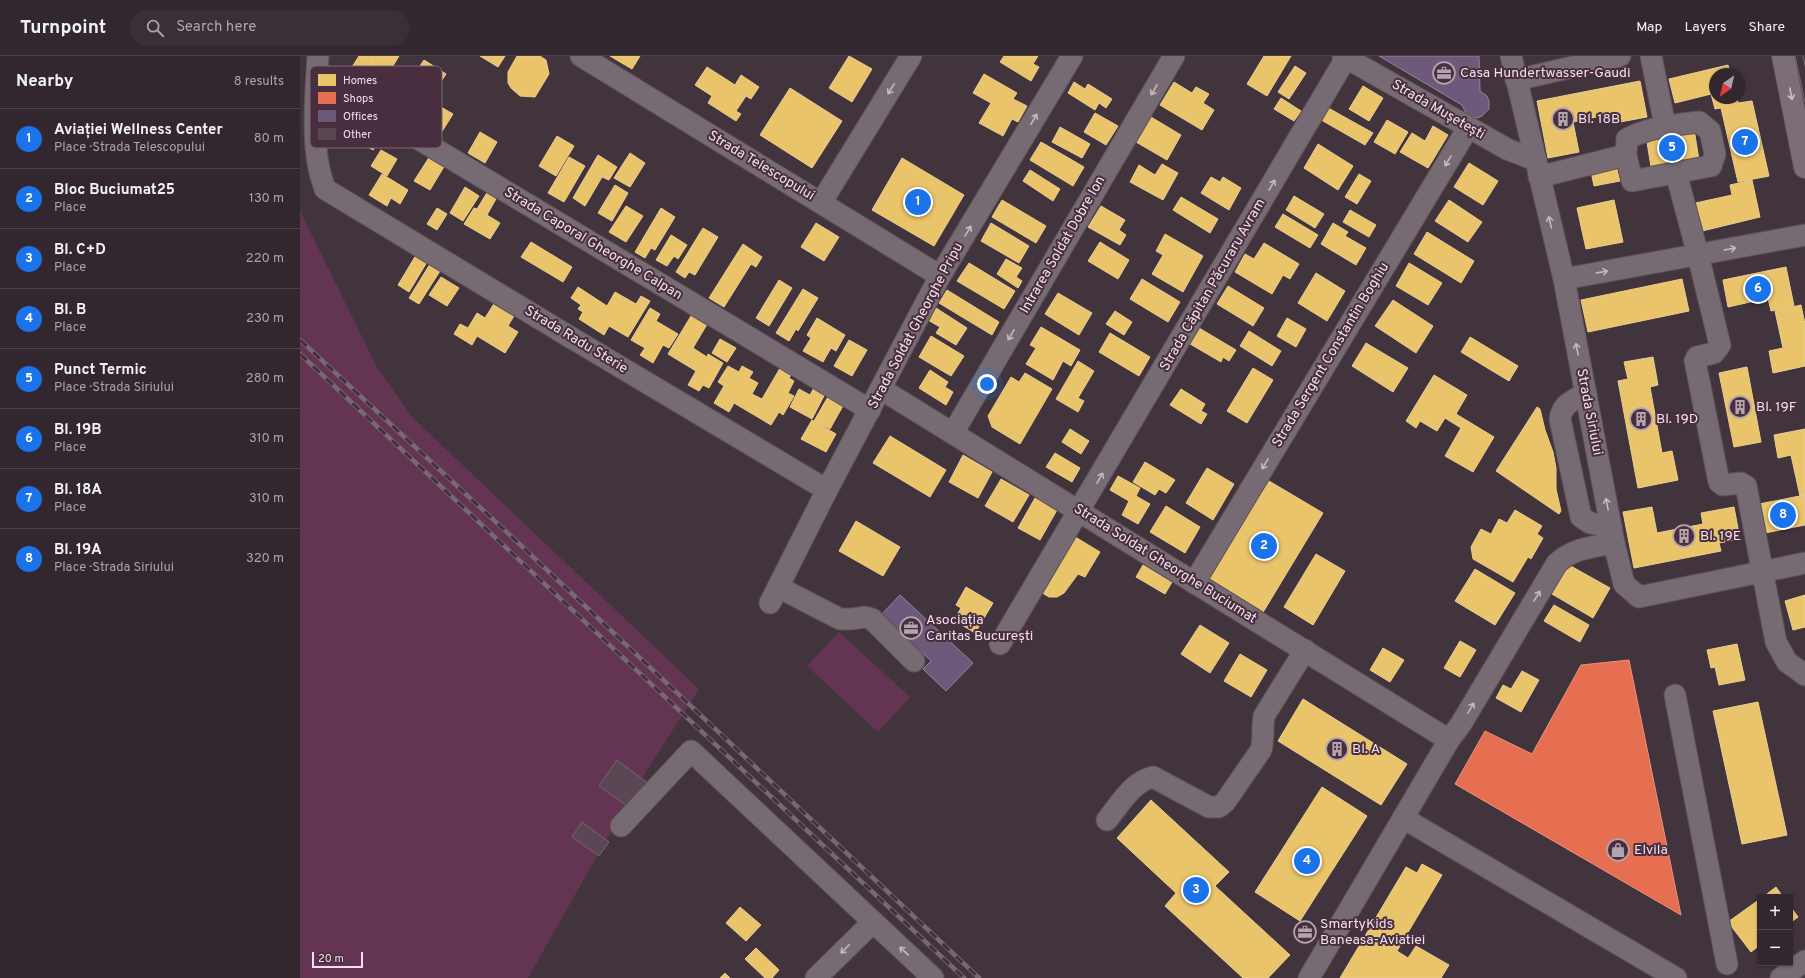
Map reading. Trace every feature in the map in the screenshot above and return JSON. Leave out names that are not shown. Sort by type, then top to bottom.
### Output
[{"type":"main road","points":[[1783,56],[1803,141],[1805,167]]},
{"type":"street","points":[[318,56],[318,66]]},
{"type":"street","name":"Strada Telescopului","points":[[581,56],[940,276]]},
{"type":"street","name":"Strada Soldat Gheorghe Pripu","points":[[914,661],[872,619],[865,617],[840,619],[774,595],[827,490],[940,276],[1072,56]]},
{"type":"street","name":"Intrarea Soldat Dobre Ion","points":[[953,433],[1174,56]]},
{"type":"street","name":"Strada Siriului","points":[[1511,56],[1564,279],[1612,535],[1624,584],[1639,597],[1805,564]]},
{"type":"street","points":[[1516,80],[1620,56]]},
{"type":"street","points":[[1651,56],[1665,126]]},
{"type":"street","name":"Strada Mușetești","points":[[1345,57],[1537,168]]},
{"type":"street","name":"Strada Căpitan Păcuraru Avram","points":[[1000,644],[1080,512],[1345,57]]},
{"type":"street","points":[[821,203],[906,58]]},
{"type":"street","points":[[1699,122],[1710,131],[1715,154],[1711,166],[1632,181],[1626,155],[1627,139],[1639,132],[1665,126],[1699,122]]},
{"type":"street","name":"Strada Sergent Constantin Boghiu","points":[[1194,582],[1468,128]]},
{"type":"street","name":"Strada Radu Sterie","points":[[317,148],[318,167],[325,189],[827,490]]},
{"type":"street","name":"Strada Caporal Gheorghe Calpan","points":[[434,148],[870,410]]},
{"type":"street","points":[[1537,168],[1626,155]]},
{"type":"street","points":[[1676,173],[1720,345],[1714,353],[1698,357],[1695,361],[1719,482],[1724,485],[1741,483],[1746,486],[1776,642],[1787,662],[1805,675]]},
{"type":"street","points":[[1564,279],[1805,235]]},
{"type":"street","name":"Strada Soldat Gheorghe Buciumat","points":[[881,389],[1449,740]]},
{"type":"street","points":[[1586,393],[1564,406],[1561,411],[1560,419],[1582,517],[1612,535]]},
{"type":"street","points":[[1309,978],[1449,740],[1461,724],[1557,563],[1566,555],[1612,535]]},
{"type":"street","points":[[1107,820],[1136,785],[1145,779],[1153,777],[1209,807],[1219,807],[1225,802],[1261,750],[1263,741],[1262,724],[1264,716],[1305,650]]},
{"type":"street","points":[[1676,695],[1727,964]]},
{"type":"street","points":[[621,826],[691,751],[933,978]]},
{"type":"street","points":[[1403,818],[1676,978]]},
{"type":"street","points":[[816,978],[873,922]]},
{"type":"street","points":[[1781,978],[1805,961]]},
{"type":"shaded area","points":[[300,211],[377,367],[412,417],[699,689],[635,789],[528,978],[300,978]]},
{"type":"shaded area","points":[[839,632],[910,697],[878,732],[807,666]]},
{"type":"building: Homes","points":[[359,56],[375,56],[369,66],[353,66]]},
{"type":"building: Homes","points":[[375,56],[399,56],[393,66],[369,66]]},
{"type":"building: Homes","points":[[480,56],[505,56],[498,67]]},
{"type":"building: Homes","points":[[517,56],[540,56],[546,60],[549,74],[535,97],[520,96],[508,83],[508,72]]},
{"type":"building: Homes","points":[[610,56],[640,56],[632,69]]},
{"type":"building: Homes","points":[[849,56],[872,69],[852,102],[829,88]]},
{"type":"building: Homes","points":[[1004,56],[1038,56],[1033,64],[1039,67],[1031,81],[1000,62]]},
{"type":"building: Homes","points":[[1264,56],[1291,56],[1267,96],[1247,84]]},
{"type":"building: Homes","points":[[424,60],[433,66],[420,66]]},
{"type":"building: Homes","points":[[1728,65],[1729,68],[1715,68]]},
{"type":"building: Homes","points":[[1295,66],[1306,73],[1289,99],[1278,92]]},
{"type":"building: Homes","points":[[707,67],[735,85],[741,75],[759,87],[751,99],[746,96],[736,111],[741,114],[736,121],[708,103],[712,96],[695,85]]},
{"type":"building: Homes","points":[[1709,70],[1709,94],[1675,103],[1669,79]]},
{"type":"building: Homes","points":[[442,71],[446,74],[442,80]]},
{"type":"building: Homes","points":[[984,74],[1017,93],[1013,99],[1027,106],[1018,122],[1012,119],[1003,136],[979,123],[991,103],[973,93]]},
{"type":"building: Homes","name":"Bl. 18B","points":[[1640,81],[1647,117],[1620,122],[1619,112],[1573,122],[1579,152],[1548,158],[1537,101]]},
{"type":"building: Homes","points":[[1074,82],[1085,89],[1088,84],[1112,99],[1106,108],[1099,103],[1095,110],[1068,93]]},
{"type":"building: Homes","points":[[1174,82],[1192,93],[1196,87],[1209,94],[1203,103],[1214,110],[1202,130],[1160,105]]},
{"type":"building: Homes","points":[[1363,86],[1383,98],[1369,121],[1349,109]]},
{"type":"building: Homes","points":[[790,88],[842,121],[812,168],[760,135]]},
{"type":"building: Homes","points":[[1281,98],[1301,111],[1294,121],[1274,109]]},
{"type":"building: Homes","points":[[1752,101],[1769,176],[1738,182],[1721,108],[1715,109],[1714,104],[1745,104],[1745,102]]},
{"type":"building: Homes","points":[[1323,105],[1373,133],[1365,145],[1316,117]]},
{"type":"building: Homes","points":[[442,108],[453,114],[442,131]]},
{"type":"building: Homes","points":[[1095,113],[1118,126],[1106,145],[1084,132]]},
{"type":"building: Homes","points":[[1151,117],[1181,135],[1167,160],[1136,142]]},
{"type":"building: Homes","points":[[1387,120],[1408,132],[1395,154],[1374,142]]},
{"type":"building: Homes","points":[[1433,126],[1448,135],[1428,168],[1400,152],[1412,133],[1425,141]]},
{"type":"building: Homes","points":[[1060,127],[1090,144],[1082,158],[1052,142]]},
{"type":"building: Homes","points":[[1694,129],[1699,160],[1651,167],[1646,136]]},
{"type":"building: Homes","points":[[480,132],[497,142],[485,163],[468,153]]},
{"type":"building: Homes","points":[[557,136],[574,146],[556,176],[539,166]]},
{"type":"building: Homes","points":[[1041,142],[1084,167],[1073,186],[1030,160]]},
{"type":"building: Homes","points":[[1318,144],[1353,166],[1338,190],[1304,168]]},
{"type":"building: Homes","points":[[381,150],[397,159],[387,176],[371,166]]},
{"type":"building: Homes","points":[[630,153],[645,163],[630,187],[614,178]]},
{"type":"building: Homes","points":[[598,155],[617,167],[609,180],[602,177],[585,206],[573,198]]},
{"type":"building: Homes","points":[[430,156],[445,165],[430,190],[414,181]]},
{"type":"building: Homes","points":[[569,157],[585,166],[564,202],[548,193]]},
{"type":"building: Homes","points":[[902,158],[964,195],[934,246],[872,210]]},
{"type":"building: Homes","points":[[1469,163],[1498,181],[1483,205],[1454,187]]},
{"type":"building: Homes","points":[[1162,164],[1178,173],[1163,200],[1130,182],[1139,165],[1155,175]]},
{"type":"building: Homes","points":[[1616,165],[1620,181],[1594,186],[1591,171]]},
{"type":"building: Homes","points":[[1030,170],[1060,189],[1053,201],[1023,181]]},
{"type":"building: Homes","points":[[382,174],[408,190],[400,204],[391,198],[387,206],[369,195]]},
{"type":"building: Homes","points":[[1359,174],[1371,181],[1357,204],[1345,197]]},
{"type":"building: Homes","points":[[1211,177],[1220,182],[1223,177],[1241,188],[1229,210],[1201,193]]},
{"type":"building: Homes","points":[[1752,180],[1760,217],[1698,232],[1691,204],[1732,195],[1730,185]]},
{"type":"building: Homes","points":[[615,185],[628,193],[612,221],[598,213]]},
{"type":"building: Homes","points":[[465,187],[479,196],[463,221],[450,213]]},
{"type":"building: Homes","points":[[488,191],[497,197],[487,215],[500,223],[490,239],[464,224],[474,208],[477,209]]},
{"type":"building: Homes","points":[[1294,196],[1324,214],[1315,228],[1286,210]]},
{"type":"building: Homes","points":[[1181,197],[1218,219],[1210,233],[1173,210]]},
{"type":"building: Homes","points":[[1002,200],[1046,226],[1036,243],[992,217]]},
{"type":"building: Homes","points":[[1449,200],[1482,222],[1468,242],[1435,221]]},
{"type":"building: Homes","points":[[1614,200],[1623,242],[1586,249],[1577,208]]},
{"type":"building: Homes","points":[[626,206],[643,216],[626,242],[609,232]]},
{"type":"building: Homes","points":[[1101,206],[1125,220],[1119,230],[1126,235],[1120,245],[1088,227]]},
{"type":"building: Homes","points":[[437,208],[447,214],[437,230],[427,224]]},
{"type":"building: Homes","points":[[661,208],[675,217],[655,250],[651,248],[645,258],[635,252]]},
{"type":"building: Homes","points":[[1350,210],[1376,225],[1369,237],[1343,222]]},
{"type":"building: Homes","points":[[1283,214],[1318,235],[1310,248],[1275,227]]},
{"type":"building: Homes","points":[[816,223],[839,237],[824,261],[801,247]]},
{"type":"building: Homes","points":[[991,223],[1029,246],[1019,263],[981,241]]},
{"type":"building: Homes","points":[[1333,223],[1348,232],[1345,236],[1366,248],[1356,265],[1321,244]]},
{"type":"building: Homes","points":[[703,228],[718,237],[695,275],[689,272],[685,278],[676,272]]},
{"type":"building: Homes","points":[[1427,232],[1474,261],[1461,283],[1414,254]]},
{"type":"building: Homes","points":[[1165,234],[1203,256],[1183,292],[1152,274],[1163,255],[1156,251]]},
{"type":"building: Homes","points":[[671,235],[687,245],[678,259],[674,256],[667,266],[656,260]]},
{"type":"building: Homes","points":[[531,242],[572,267],[563,282],[521,257]]},
{"type":"building: Homes","points":[[1100,242],[1129,260],[1118,279],[1088,261]]},
{"type":"building: Homes","points":[[1264,243],[1299,264],[1290,279],[1283,275],[1272,294],[1235,272],[1245,254],[1254,259]]},
{"type":"building: Homes","points":[[743,244],[762,257],[756,267],[751,264],[724,307],[709,298]]},
{"type":"building: Homes","points":[[416,255],[427,262],[409,292],[398,285]]},
{"type":"building: Homes","points":[[1006,259],[1022,268],[1016,277],[1022,281],[1018,288],[997,274]]},
{"type":"building: Homes","points":[[969,263],[1015,291],[1004,309],[957,281]]},
{"type":"building: Homes","points":[[1409,263],[1442,283],[1428,305],[1396,286]]},
{"type":"building: Homes","points":[[430,264],[440,271],[419,304],[409,298]]},
{"type":"building: Homes","points":[[1786,267],[1794,306],[1771,311],[1768,298],[1728,307],[1723,280]]},
{"type":"building: Homes","points":[[1316,273],[1345,291],[1327,321],[1298,303]]},
{"type":"building: Homes","points":[[441,277],[459,288],[447,306],[429,295]]},
{"type":"building: Homes","points":[[1142,279],[1180,302],[1168,322],[1130,299]]},
{"type":"building: Homes","points":[[1682,279],[1689,311],[1588,332],[1581,300]]},
{"type":"building: Homes","points":[[779,280],[792,288],[769,326],[756,318]]},
{"type":"building: Homes","points":[[1228,286],[1264,308],[1253,326],[1217,304]]},
{"type":"building: Homes","points":[[578,287],[607,306],[615,292],[636,304],[641,296],[650,301],[628,337],[609,326],[604,335],[579,319],[583,312],[578,309],[581,305],[571,298]]},
{"type":"building: Homes","points":[[803,289],[818,298],[798,331],[796,329],[789,341],[776,333]]},
{"type":"building: Homes","points":[[947,290],[999,322],[992,335],[939,303]]},
{"type":"building: Homes","points":[[1058,293],[1092,313],[1079,335],[1045,314]]},
{"type":"building: Homes","points":[[1393,300],[1433,326],[1416,353],[1375,326]]},
{"type":"building: Homes","points":[[495,302],[515,314],[508,326],[518,332],[505,353],[477,336],[472,345],[454,334],[460,324],[468,328],[477,313],[485,318]]},
{"type":"building: Homes","points":[[1801,305],[1805,324],[1805,366],[1773,373],[1769,351],[1783,348],[1775,311]]},
{"type":"building: Homes","points":[[650,308],[660,314],[656,321],[678,334],[669,348],[663,345],[653,363],[640,355],[645,348],[631,340]]},
{"type":"building: Homes","points":[[936,308],[967,328],[956,345],[936,333],[940,327],[928,320]]},
{"type":"building: Homes","points":[[694,311],[709,321],[693,348],[707,357],[708,354],[723,363],[709,388],[703,385],[699,391],[688,385],[696,371],[668,354]]},
{"type":"building: Homes","points":[[1115,311],[1132,322],[1124,335],[1106,324]]},
{"type":"building: Homes","points":[[817,318],[845,335],[836,351],[831,348],[823,362],[803,351],[811,338],[807,335]]},
{"type":"building: Homes","points":[[1287,318],[1306,329],[1296,347],[1277,336]]},
{"type":"building: Homes","points":[[1194,325],[1236,350],[1229,361],[1223,357],[1221,362],[1185,341]]},
{"type":"building: Homes","points":[[1041,327],[1080,350],[1071,366],[1063,361],[1053,380],[1026,364],[1036,348],[1030,345]]},
{"type":"building: Homes","points":[[1249,331],[1281,351],[1272,366],[1240,346]]},
{"type":"building: Homes","points":[[1110,333],[1150,357],[1139,376],[1099,352]]},
{"type":"building: Homes","points":[[931,336],[964,356],[951,376],[919,357]]},
{"type":"building: Homes","points":[[1470,337],[1518,366],[1509,381],[1461,352]]},
{"type":"building: Homes","points":[[720,339],[736,348],[727,362],[712,353]]},
{"type":"building: Homes","points":[[849,340],[867,350],[852,376],[834,366]]},
{"type":"building: Homes","points":[[1366,343],[1408,368],[1393,392],[1352,366]]},
{"type":"building: Homes","name":"Bl. 19D","points":[[1653,357],[1658,385],[1650,387],[1662,453],[1672,451],[1678,480],[1638,488],[1618,381],[1628,379],[1624,362]]},
{"type":"building: Homes","points":[[1078,361],[1094,371],[1078,398],[1084,401],[1078,412],[1056,399]]},
{"type":"building: Homes","points":[[783,363],[794,370],[789,378],[794,381],[788,393],[794,396],[783,415],[779,412],[771,425],[734,403],[729,412],[714,403],[724,386],[718,382],[728,366],[739,372],[742,366],[753,372],[749,378],[758,383],[752,394],[762,399]]},
{"type":"building: Homes","name":"Bl. 19F","points":[[1747,367],[1761,442],[1734,447],[1719,373]]},
{"type":"building: Homes","points":[[1253,368],[1273,380],[1247,423],[1227,411]]},
{"type":"building: Homes","points":[[930,370],[948,382],[945,387],[953,392],[946,405],[919,388]]},
{"type":"building: Homes","points":[[1025,373],[1052,389],[1020,444],[992,427],[988,416],[1011,377],[1019,382]]},
{"type":"building: Homes","points":[[1434,375],[1467,395],[1456,414],[1494,437],[1473,472],[1445,456],[1461,428],[1445,418],[1437,431],[1420,421],[1416,428],[1406,421]]},
{"type":"building: Homes","points":[[815,386],[826,392],[812,419],[790,407],[799,389],[810,395]]},
{"type":"building: Homes","points":[[1181,389],[1205,404],[1201,411],[1207,414],[1201,424],[1170,405]]},
{"type":"building: Homes","points":[[829,395],[844,404],[830,429],[814,421]]},
{"type":"building: Homes","points":[[1537,407],[1540,409],[1545,430],[1553,452],[1556,468],[1556,489],[1561,511],[1559,514],[1496,471]]},
{"type":"building: Homes","points":[[812,420],[836,434],[826,452],[801,439]]},
{"type":"building: Homes","points":[[1070,429],[1089,441],[1081,454],[1062,442]]},
{"type":"building: Homes","points":[[1805,429],[1805,495],[1800,496],[1791,455],[1778,458],[1774,435]]},
{"type":"building: Homes","points":[[890,436],[946,470],[930,497],[873,463]]},
{"type":"building: Homes","points":[[1055,453],[1080,468],[1072,482],[1046,467]]},
{"type":"building: Homes","points":[[963,455],[992,472],[978,498],[949,482]]},
{"type":"building: Homes","points":[[1145,462],[1175,480],[1166,493],[1159,489],[1155,495],[1133,482]]},
{"type":"building: Homes","points":[[1207,468],[1234,484],[1213,520],[1186,503]]},
{"type":"building: Homes","points":[[1118,476],[1140,488],[1136,496],[1150,504],[1138,524],[1122,515],[1129,501],[1110,490]]},
{"type":"building: Homes","points":[[1264,478],[1323,513],[1262,614],[1205,578]]},
{"type":"building: Homes","points":[[1001,479],[1029,495],[1013,522],[985,506]]},
{"type":"building: Homes","points":[[1805,495],[1805,525],[1765,533],[1759,504]]},
{"type":"building: Homes","points":[[1035,498],[1057,510],[1040,540],[1018,528]]},
{"type":"building: Homes","points":[[1166,506],[1200,527],[1185,553],[1150,532]]},
{"type":"building: Homes","name":"Bl. 19E","points":[[1652,507],[1657,533],[1703,524],[1701,513],[1734,507],[1740,539],[1719,543],[1721,551],[1634,568],[1623,512]]},
{"type":"building: Homes","points":[[1515,510],[1542,526],[1537,534],[1543,538],[1531,559],[1528,557],[1513,582],[1473,559],[1471,547],[1481,529],[1491,534],[1499,519],[1507,523]]},
{"type":"building: Homes","points":[[856,521],[900,547],[883,576],[839,551]]},
{"type":"building: Homes","points":[[1072,535],[1100,552],[1085,577],[1078,574],[1064,593],[1057,597],[1049,597],[1039,591]]},
{"type":"building: Homes","points":[[1316,554],[1345,571],[1313,625],[1284,607]]},
{"type":"building: Homes","points":[[1143,565],[1172,582],[1165,594],[1136,577]]},
{"type":"building: Homes","points":[[1569,565],[1610,588],[1593,618],[1552,594]]},
{"type":"building: Homes","points":[[1475,569],[1515,593],[1495,625],[1455,601]]},
{"type":"building: Homes","points":[[966,587],[993,603],[975,633],[954,620],[961,608],[956,605]]},
{"type":"building: Homes","points":[[1805,595],[1805,627],[1793,630],[1785,601]]},
{"type":"building: Homes","points":[[1554,605],[1589,625],[1580,642],[1544,621]]},
{"type":"building: Homes","points":[[1200,625],[1229,643],[1210,673],[1181,654]]},
{"type":"building: Homes","points":[[1460,641],[1476,650],[1460,677],[1444,668]]},
{"type":"building: Homes","points":[[1737,644],[1745,680],[1719,685],[1715,667],[1711,668],[1707,650]]},
{"type":"building: Homes","points":[[1383,648],[1404,660],[1390,682],[1370,670]]},
{"type":"building: Homes","points":[[1240,654],[1267,670],[1251,697],[1224,681]]},
{"type":"building: Homes","points":[[1522,671],[1539,680],[1521,712],[1496,698],[1503,685],[1511,689]]},
{"type":"building: Homes","name":"Bl. A","points":[[1303,699],[1407,764],[1381,805],[1278,741]]},
{"type":"building: Homes","points":[[1758,702],[1787,835],[1742,844],[1713,711]]},
{"type":"building: Homes","points":[[1322,787],[1367,816],[1300,921],[1255,892]]},
{"type":"building: Homes","points":[[1151,800],[1229,872],[1215,886],[1290,955],[1268,978],[1243,978],[1165,906],[1176,893],[1117,838]]},
{"type":"building: Homes","points":[[1422,864],[1442,875],[1397,951],[1408,958],[1416,946],[1449,965],[1441,978],[1340,978],[1406,867],[1417,873]]},
{"type":"building: Homes","points":[[1776,887],[1781,894],[1767,894]]},
{"type":"building: Homes","points":[[1757,901],[1757,947],[1751,952],[1728,922]]},
{"type":"building: Homes","points":[[740,907],[761,925],[746,941],[726,923]]},
{"type":"building: Homes","points":[[1793,910],[1798,917],[1793,921]]},
{"type":"building: Homes","points":[[756,948],[779,970],[772,978],[765,978],[745,959]]},
{"type":"building: Homes","points":[[725,973],[730,978],[720,978]]},
{"type":"building: Shops","name":"Elvila","points":[[1629,660],[1681,915],[1455,784],[1485,731],[1532,754],[1581,665]]},
{"type":"building: Offices","name":"Casa Hundertwasser-Gaudi","points":[[1379,56],[1479,56],[1480,91],[1487,96],[1489,101],[1489,109],[1482,116],[1477,118],[1470,116],[1466,113],[1462,105]]},
{"type":"building: Offices","points":[[900,595],[973,663],[946,691],[923,669],[931,661],[881,615]]},
{"type":"building: Other","points":[[617,760],[649,784],[631,809],[599,786]]},
{"type":"building: Other","points":[[582,822],[609,842],[599,856],[572,837]]},
{"type":"tram line","points":[[1795,56],[1805,102]]},
{"type":"tram line","points":[[1803,56],[1805,66]]},
{"type":"railway","points":[[300,340],[512,537],[979,978]]},
{"type":"railway","points":[[300,354],[964,978]]},
{"type":"place","name":"Casa Hundertwasser-Gaudi","points":[[1444,73]]},
{"type":"place","name":"Bl. 18B","points":[[1563,119]]},
{"type":"place","name":"Bl. 18A","points":[[1745,142]]},
{"type":"place","name":"Punct Termic","points":[[1672,148]]},
{"type":"place","name":"Aviației Wellness Center","points":[[918,202]]},
{"type":"place","name":"Bl. 19B","points":[[1758,289]]},
{"type":"place","name":"Bl. 19F","points":[[1740,407]]},
{"type":"place","name":"Bl. 19D","points":[[1641,419]]},
{"type":"place","name":"Bl. 19A","points":[[1783,515]]},
{"type":"place","name":"Bl. 19E","points":[[1684,536]]},
{"type":"place","name":"Bloc Buciumat25","points":[[1264,546]]},
{"type":"place","name":"Asociația Caritas București","points":[[911,628]]},
{"type":"place","name":"Bl. A","points":[[1337,749]]},
{"type":"place","name":"Elvila","points":[[1618,850]]},
{"type":"place","name":"Bl. B","points":[[1307,861]]},
{"type":"place","name":"Bl. C+D","points":[[1196,890]]},
{"type":"place","name":"SmartyKids Baneasa-Aviatiei","points":[[1305,932]]}]
